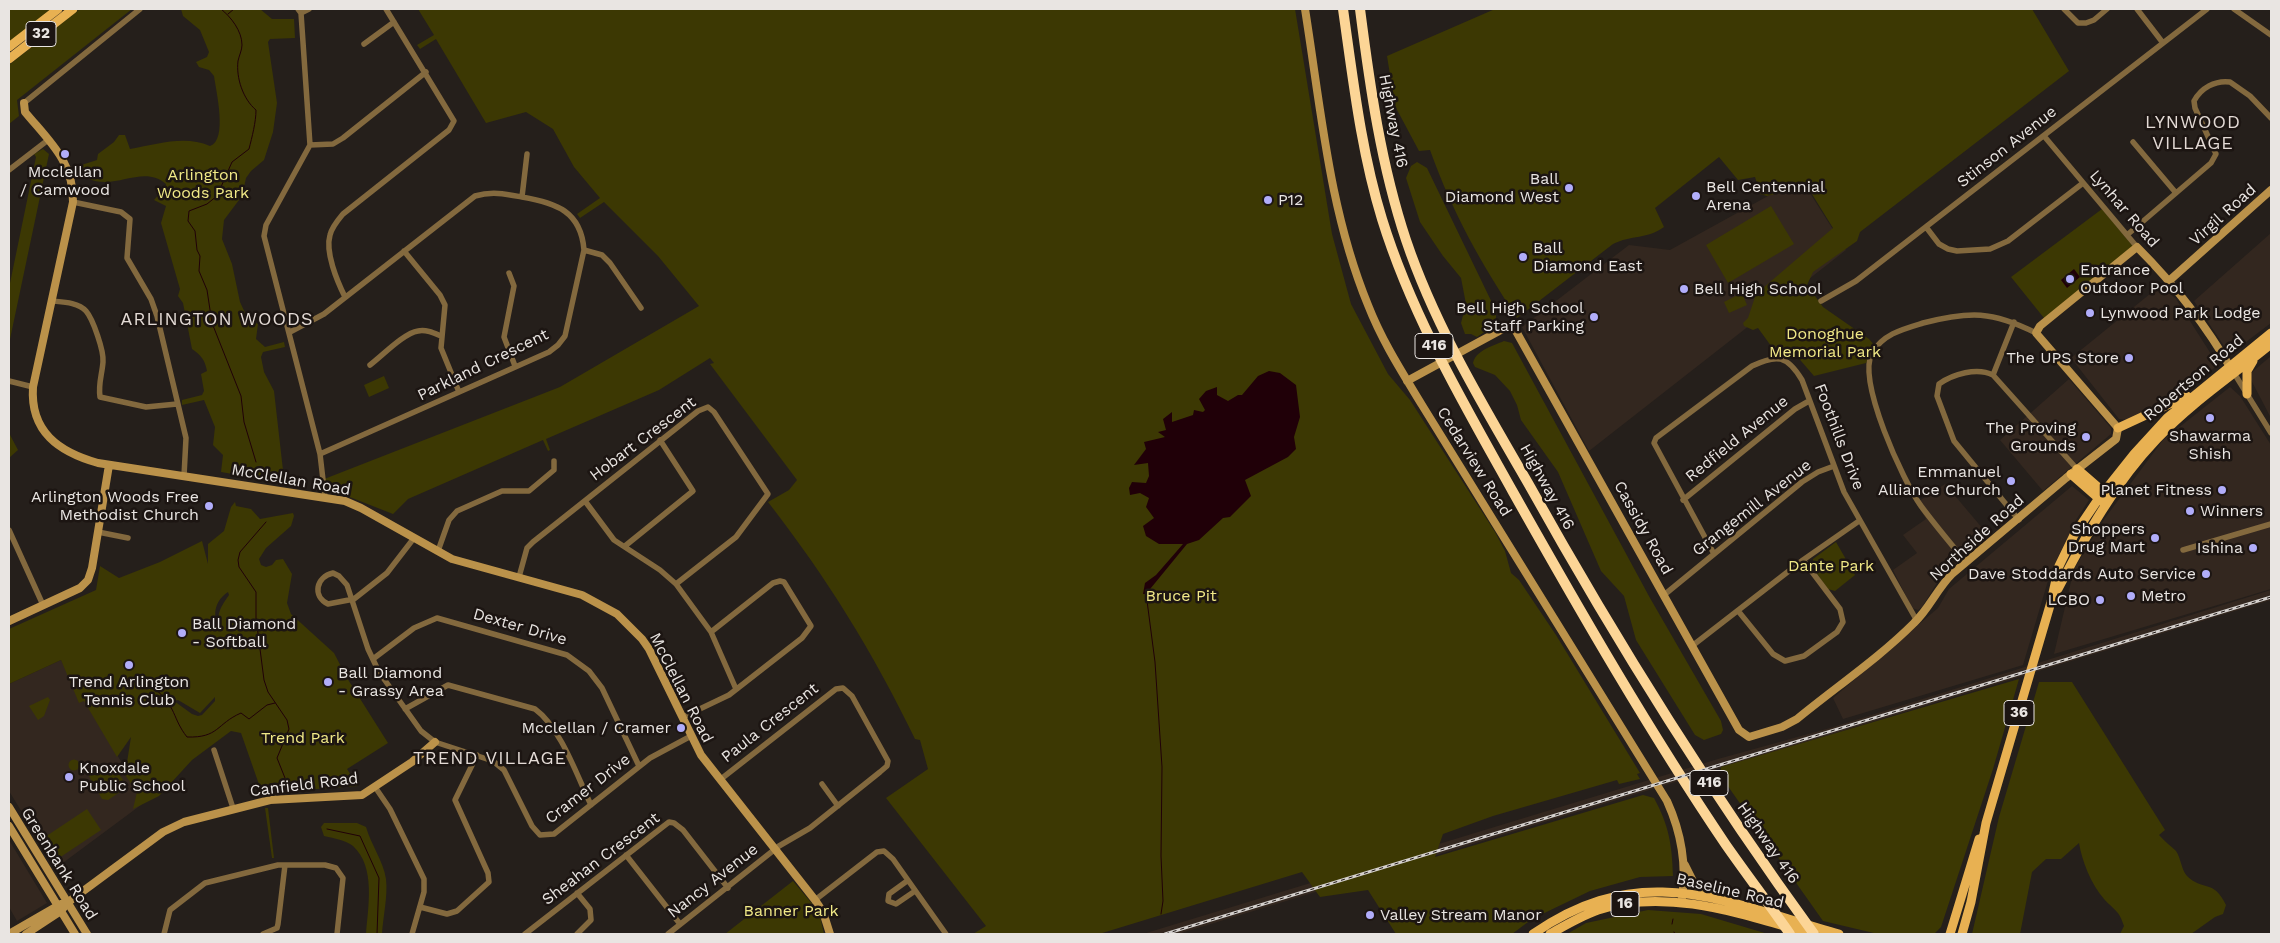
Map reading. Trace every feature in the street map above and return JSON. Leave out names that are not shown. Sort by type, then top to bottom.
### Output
[{"type":"highway","name":"Highway 416","points":[[1343,9],[1361,132],[1370,172],[1382,218],[1417,312],[1482,436],[1550,558],[1620,677],[1727,846]]},
{"type":"highway","name":"Highway 416","points":[[1360,9],[1377,121],[1388,176],[1407,240],[1444,330],[1496,428],[1619,642],[1736,823],[1813,934]]},
{"type":"highway","points":[[1727,846],[1782,934]]},
{"type":"highway","points":[[1727,846],[1790,934]]},
{"type":"main road","name":"32","points":[[9,47],[58,9]]},
{"type":"main road","name":"32","points":[[9,59],[73,9]]},
{"type":"main road","name":"Robertson Road","points":[[2104,498],[2158,438],[2210,392],[2271,333]]},
{"type":"main road","name":"Robertson Road","points":[[1950,934],[1986,823],[2060,566],[2074,535],[2150,436],[2201,389],[2258,355],[2271,344]]},
{"type":"main road","points":[[2247,394],[2247,371],[2258,355]]},
{"type":"main road","points":[[2118,428],[2201,389]]},
{"type":"main road","points":[[2074,472],[2104,498]]},
{"type":"main road","name":"Robertson Road","points":[[1962,934],[1978,873],[1986,823]]},
{"type":"main road","name":"Baseline Road","points":[[1533,934],[1573,910],[1605,898],[1651,890],[1683,892],[1838,934]]},
{"type":"main road","points":[[1944,934],[1961,896]]},
{"type":"main road","name":"Baseline Road","points":[[1550,934],[1580,917],[1606,908],[1648,901],[1682,902],[1753,917],[1813,934]]},
{"type":"street","points":[[24,103],[140,9]]},
{"type":"street","points":[[309,9],[300,11],[310,145],[266,225],[264,236],[320,454],[325,497]]},
{"type":"street","points":[[344,297],[330,252],[330,233],[336,223],[343,214],[449,130],[454,121],[386,9]]},
{"type":"street","name":"Cedarview Road","points":[[1304,9],[1326,154],[1337,210],[1368,306],[1392,356],[1407,381],[1660,790],[1674,819],[1683,860],[1682,902]]},
{"type":"street","points":[[2064,9],[2078,23],[2086,23],[2108,9]]},
{"type":"street","points":[[2137,9],[2163,42]]},
{"type":"street","name":"Stinson Avenue","points":[[1821,301],[1856,281],[2207,9]]},
{"type":"street","points":[[2234,9],[2271,35]]},
{"type":"street","points":[[364,44],[394,22]]},
{"type":"street","points":[[310,145],[317,146],[338,141],[426,72]]},
{"type":"street","points":[[2127,236],[2211,163],[2216,154],[2195,108],[2194,101],[2202,90],[2216,83],[2230,82],[2250,96],[2271,118]]},
{"type":"street","name":"McClellan Road","points":[[24,103],[25,112],[48,140],[70,173],[73,184],[73,202],[32,387],[34,408],[38,420],[50,439],[80,458],[109,465],[325,497],[361,508],[452,559],[582,595],[609,608],[624,619],[649,649],[700,755],[721,779],[815,900],[823,912],[830,934]]},
{"type":"street","name":"Lynhar Road","points":[[2044,136],[2127,236],[2170,280],[2232,370]]},
{"type":"street","points":[[9,170],[48,140]]},
{"type":"street","points":[[2133,142],[2176,193]]},
{"type":"street","points":[[522,197],[528,154]]},
{"type":"street","points":[[1926,227],[1939,244],[1948,249],[1957,251],[1990,249],[2008,241],[2082,183]]},
{"type":"street","name":"Virgil Road","points":[[2170,280],[2271,190]]},
{"type":"street","name":"Parkland Crescent","points":[[290,332],[324,314],[476,196],[486,192],[552,203],[567,212],[580,230],[584,250],[565,336],[558,345],[549,352],[320,454]]},
{"type":"street","points":[[73,202],[122,212],[130,219],[127,258],[151,299],[157,316],[186,438],[184,476]]},
{"type":"street","points":[[2036,333],[2040,326],[2137,247]]},
{"type":"street","points":[[584,250],[602,255],[610,263],[640,308]]},
{"type":"street","points":[[404,251],[440,295],[445,305],[441,336],[444,358],[459,392]]},
{"type":"street","points":[[509,273],[514,286],[504,337],[515,366]]},
{"type":"street","points":[[52,300],[76,305],[86,311],[103,350],[103,362],[98,386],[100,397],[146,407],[177,404]]},
{"type":"street","points":[[1966,562],[1920,505],[1900,469],[1873,395],[1869,366],[1873,353],[1883,340],[1909,327],[1952,316],[1979,314],[2014,322],[2036,333],[2118,428]]},
{"type":"street","points":[[1992,375],[2014,322]]},
{"type":"street","name":"Cassidy Road","points":[[1407,381],[1512,324],[1739,730],[1750,737],[1756,736]]},
{"type":"street","points":[[370,365],[407,335],[418,331],[429,331],[441,336]]},
{"type":"street","name":"Foothills Drive","points":[[1714,554],[1655,449],[1654,443],[1656,438],[1752,366],[1770,358],[1782,358],[1794,366],[1810,401],[1834,466],[1859,521],[1917,621]]},
{"type":"street","points":[[2232,370],[2271,433]]},
{"type":"street","points":[[2019,520],[1954,441],[1937,396],[1939,384],[1946,379],[1984,371],[1992,375],[2074,472]]},
{"type":"street","points":[[9,381],[32,387]]},
{"type":"street","name":"Redfield Avenue","points":[[1684,500],[1795,408],[1810,401]]},
{"type":"street","name":"Hobart Crescent","points":[[519,577],[527,548],[532,542],[660,440],[698,411],[708,407],[714,412],[768,494],[736,537],[676,584]]},
{"type":"street","name":"Northside Road","points":[[1756,736],[1797,719],[1901,636],[1917,621],[1940,586],[1966,562],[2116,439],[2118,428]]},
{"type":"street","points":[[626,546],[693,491],[660,440]]},
{"type":"street","points":[[438,551],[453,515],[502,491],[529,491],[554,470],[554,461]]},
{"type":"street","points":[[9,621],[80,588],[88,580],[92,568],[109,465]]},
{"type":"street","name":"Grangemill Avenue","points":[[1664,595],[1802,482],[1818,472],[1834,466]]},
{"type":"street","points":[[585,501],[614,540],[626,546],[676,584],[711,632],[736,689]]},
{"type":"street","points":[[1692,646],[1739,612],[1803,560],[1859,521]]},
{"type":"street","points":[[2183,550],[2271,524]]},
{"type":"street","points":[[9,530],[42,605]]},
{"type":"street","points":[[98,532],[128,538]]},
{"type":"street","points":[[354,600],[348,585],[333,573],[327,575],[318,583],[318,593],[324,602],[337,604],[354,600],[387,573],[414,538]]},
{"type":"street","points":[[1739,612],[1773,654],[1785,662],[1804,656],[1837,632],[1843,622],[1840,608],[1803,560]]},
{"type":"street","points":[[683,717],[729,695],[802,638],[811,626],[784,582],[780,581],[772,583],[711,632]]},
{"type":"street","name":"Cramer Drive","points":[[354,600],[373,659],[405,710],[421,731],[435,742],[493,761],[504,770],[532,826],[540,835],[554,834],[639,766],[668,747],[691,736]]},
{"type":"street","name":"Dexter Drive","points":[[373,659],[414,628],[437,618],[568,655],[589,671],[602,688],[639,766]]},
{"type":"street","points":[[405,710],[448,685],[536,709],[558,735],[591,805]]},
{"type":"street","name":"Paula Crescent","points":[[721,779],[836,689],[843,688],[852,696],[888,761],[887,766],[810,828],[775,850]]},
{"type":"street","name":"Canfield Road","points":[[67,902],[163,832],[184,822],[270,800],[362,795],[412,762],[435,742]]},
{"type":"street","points":[[214,750],[234,808]]},
{"type":"street","points":[[420,907],[447,914],[457,911],[489,882],[488,873],[455,800],[477,755]]},
{"type":"street","points":[[822,784],[838,806]]},
{"type":"street","points":[[375,787],[390,809],[424,879],[424,892],[412,934]]},
{"type":"street","name":"Greenbank Road","points":[[9,807],[87,934]]},
{"type":"street","name":"Sheahan Crescent","points":[[525,934],[669,822],[674,823],[683,830],[728,888]]},
{"type":"street","name":"Greenbank Road","points":[[9,826],[75,934]]},
{"type":"street","points":[[15,836],[23,830]]},
{"type":"street","name":"Nancy Avenue","points":[[668,934],[775,850]]},
{"type":"street","points":[[815,900],[877,852],[884,851],[889,854],[946,934]]},
{"type":"street","points":[[626,855],[680,924]]},
{"type":"street","points":[[1683,860],[1695,885],[1724,902]]},
{"type":"street","points":[[263,934],[277,928],[285,865]]},
{"type":"street","points":[[164,934],[170,910],[205,882],[285,865],[325,865],[336,868],[343,878],[337,934]]},
{"type":"street","points":[[907,881],[889,894],[888,901],[896,904],[914,891]]},
{"type":"street","points":[[577,893],[590,909],[591,920],[577,934]]},
{"type":"street","points":[[26,934],[67,902]]},
{"type":"street","points":[[9,934],[59,908]]},
{"type":"shaded area","name":"Bell High School","points":[[1797,180],[1808,190],[1846,250],[1589,451],[1522,327],[1629,245],[1670,250]]},
{"type":"shaded area","points":[[2271,233],[2271,323],[2234,351],[2226,349],[2194,301]]},
{"type":"shaded area","name":"Entrance Outdoor Pool","points":[[2074,269],[2080,277],[2067,288],[2061,280]]},
{"type":"shaded area","points":[[2161,285],[2176,299],[2218,365],[2182,393],[2129,420],[2119,419],[2071,358]]},
{"type":"shaded area","points":[[2271,356],[2271,418],[2250,378],[2251,373]]},
{"type":"shaded area","points":[[1269,371],[1280,373],[1296,385],[1300,417],[1294,437],[1296,449],[1288,457],[1245,480],[1251,496],[1230,517],[1223,518],[1199,540],[1187,544],[1146,594],[1143,594],[1145,583],[1156,575],[1183,544],[1159,544],[1146,536],[1143,526],[1154,518],[1146,507],[1149,498],[1140,493],[1130,495],[1129,488],[1132,482],[1146,483],[1149,476],[1148,463],[1134,465],[1146,449],[1144,442],[1165,437],[1158,432],[1166,430],[1163,419],[1172,412],[1172,422],[1193,415],[1194,410],[1203,412],[1205,410],[1199,399],[1206,391],[1217,387],[1217,395],[1228,401],[1238,395],[1242,395],[1258,376]]},
{"type":"shaded area","points":[[2069,379],[2111,428],[2111,434],[2043,491],[2000,440]]},
{"type":"shaded area","points":[[2230,387],[2240,396],[2271,445],[2271,589],[2054,654],[2074,569],[2105,518],[2163,440]]},
{"type":"shaded area","points":[[1945,484],[1989,536],[1940,578],[1922,607],[1918,610],[1912,608],[1893,570],[1917,553],[1903,535],[1926,519],[1916,503]]},
{"type":"shaded area","points":[[2072,486],[2089,500],[2076,520],[2050,574],[2023,665],[1843,719],[1833,698],[1938,608],[1949,589]]},
{"type":"shaded area","points":[[2271,590],[2271,600],[1178,934],[1143,934],[1718,759],[1830,728]]},
{"type":"shaded area","name":"Knoxdale Public School","points":[[61,660],[145,802],[56,868],[9,791],[9,684]]},
{"type":"shaded area","points":[[9,840],[47,903],[17,921],[9,907]]},
{"type":"green space","points":[[9,9],[51,9],[9,42]]},
{"type":"green space","points":[[80,9],[132,9],[17,100],[19,116],[9,124],[9,65]]},
{"type":"green space","name":"Arlington Woods Park","points":[[181,9],[260,9],[272,19],[294,19],[295,38],[270,39],[268,42],[277,103],[273,132],[264,160],[246,178],[242,196],[224,220],[222,239],[232,264],[240,302],[247,317],[258,324],[256,339],[265,347],[284,342],[285,347],[263,352],[261,357],[264,372],[274,391],[284,479],[261,479],[221,472],[223,455],[213,445],[215,427],[204,400],[182,405],[182,400],[202,395],[204,391],[201,374],[207,371],[202,358],[192,349],[183,303],[178,296],[180,289],[161,223],[166,206],[154,200],[165,190],[166,184],[159,179],[144,176],[100,182],[76,172],[75,167],[97,160],[98,154],[114,142],[119,135],[125,135],[130,149],[181,141],[191,141],[210,146],[215,142],[220,125],[220,114],[214,76],[209,70],[199,67],[196,62],[207,57],[209,52],[200,30],[183,16]]},
{"type":"green space","name":"Bruce Pit","points":[[418,9],[1295,9],[1332,234],[1351,304],[1388,374],[1410,400],[1495,532],[1505,551],[1511,573],[1519,580],[1556,635],[1640,773],[1637,774],[1640,779],[1619,784],[1617,780],[1493,816],[1443,834],[1435,857],[1643,795],[1654,798],[1663,818],[1671,845],[1673,876],[1640,877],[1590,891],[1532,919],[1512,934],[1396,934],[1368,890],[1320,897],[1302,872],[1099,934],[973,934],[986,926],[886,798],[928,769],[920,740],[915,739],[883,676],[848,616],[790,530],[768,502],[789,490],[797,480],[710,364],[714,363],[710,358],[659,390],[546,439],[550,450],[548,451],[543,440],[408,499],[393,514],[314,483],[560,387],[699,306],[658,256],[604,202],[580,218],[577,214],[600,198],[574,167],[553,129],[526,112],[486,123],[436,39],[420,49],[417,45],[434,35]]},
{"type":"green space","name":"Donoghue Memorial Park","points":[[1495,9],[2032,9],[2069,71],[1860,232],[1857,241],[1813,272],[1807,285],[1823,307],[1869,339],[1875,346],[1866,363],[1814,376],[1789,347],[1774,350],[1758,328],[1753,330],[1744,326],[1743,323],[1748,318],[1756,294],[1833,228],[1807,186],[1767,196],[1760,194],[1755,177],[1738,180],[1719,157],[1655,208],[1664,227],[1646,235],[1613,244],[1517,318],[1468,237],[1448,195],[1430,150],[1419,151],[1395,106],[1387,56]]},
{"type":"green space","points":[[43,149],[49,154],[9,344],[9,288],[36,157],[34,154]]},
{"type":"green space","points":[[1417,162],[1427,168],[1496,311],[1496,324],[1477,337],[1465,334],[1461,323],[1466,304],[1461,278],[1443,256],[1420,222],[1406,178],[1411,166]]},
{"type":"green space","points":[[1771,206],[1794,244],[1728,283],[1706,245]]},
{"type":"green space","points":[[2102,209],[2136,250],[2048,323],[2011,277]]},
{"type":"green space","points":[[1742,293],[1747,305],[1729,313],[1724,302]]},
{"type":"green space","points":[[1504,341],[1512,343],[1650,598],[1721,721],[1723,730],[1721,734],[1704,740],[1695,735],[1636,640],[1624,596],[1601,571],[1558,472],[1521,420],[1517,405],[1510,391],[1495,375],[1475,367],[1473,363],[1481,352]]},
{"type":"green space","points":[[384,376],[389,388],[369,397],[364,385]]},
{"type":"green space","points":[[9,433],[18,450],[9,458]]},
{"type":"green space","name":"Trend Park","points":[[235,502],[236,506],[251,509],[260,519],[293,513],[291,526],[266,548],[259,559],[261,565],[266,567],[272,565],[276,560],[283,559],[292,574],[287,603],[291,614],[334,653],[347,678],[388,743],[347,769],[358,786],[262,793],[241,733],[231,731],[192,760],[159,796],[133,809],[137,792],[125,775],[131,737],[117,757],[84,701],[79,703],[61,660],[9,684],[9,629],[96,590],[100,566],[119,578],[160,562],[202,541],[208,564],[208,544],[224,531],[231,507]],"holes":[[[228,592],[229,595],[219,613],[218,626],[215,616],[216,607]],[[215,697],[215,701],[202,715],[198,716],[174,701],[178,700],[200,713]]]},
{"type":"green space","name":"Dante Park","points":[[1836,542],[1855,575],[1835,591],[1828,589],[1812,567],[1813,559]]},
{"type":"green space","points":[[2019,679],[1993,769],[1941,927],[1934,934],[1878,934],[1823,921],[1720,775],[1721,767]]},
{"type":"green space","points":[[2039,682],[2072,682],[2165,830],[2159,835],[2176,851],[2187,876],[2217,892],[2226,905],[2223,914],[2215,917],[2191,934],[2120,934],[2124,926],[2122,921],[2118,913],[2104,899],[2091,879],[2082,857],[2079,843],[2061,859],[2046,859],[2032,872],[2020,934],[1972,934],[1999,817]]},
{"type":"green space","points":[[48,697],[50,700],[44,716],[38,720],[29,706]]},
{"type":"green space","points":[[74,759],[80,765],[74,771],[68,765]]},
{"type":"green space","points":[[101,769],[118,773],[123,779],[126,788],[108,800],[102,799],[89,776]]},
{"type":"green space","points":[[265,808],[268,808],[274,858],[272,858]]},
{"type":"green space","points":[[87,809],[101,830],[59,858],[45,837]]},
{"type":"green space","points":[[324,823],[357,823],[366,827],[386,879],[382,934],[366,934],[369,888],[365,865],[360,855],[350,844],[324,836],[321,827]]},
{"type":"green space","name":"Banner Park","points":[[793,881],[819,912],[824,934],[725,934]]},
{"type":"green space","points":[[1648,910],[1701,914],[1768,934],[1567,934],[1586,923]]},
{"type":"waterway","points":[[221,9],[232,20],[242,40],[242,49],[238,61],[238,74],[241,88],[247,100],[256,110],[255,124],[249,149],[232,162],[217,196],[207,204],[189,211],[188,221],[195,231],[197,250],[200,256],[199,271],[207,290],[212,323],[241,396],[244,422],[256,462]]},
{"type":"waterway","points":[[228,14],[234,9]]},
{"type":"waterway","points":[[266,522],[240,552],[238,560],[239,567],[256,592],[256,618],[264,680],[268,692],[287,720],[289,729],[277,758],[285,778]]},
{"type":"waterway","points":[[1146,593],[1155,662],[1162,767],[1161,856],[1163,901],[1161,914]]},
{"type":"waterway","points":[[155,689],[167,701],[187,737],[197,737],[212,733],[241,713],[249,719],[267,705],[275,703]]},
{"type":"waterway","points":[[327,829],[360,836],[379,878],[377,934]]},
{"type":"waterway","points":[[1672,924],[1673,919]]},
{"type":"railway","points":[[1165,934],[2271,597]]},
{"type":"place","name":"Mcclellan / Camwood","points":[[65,154]]},
{"type":"place","name":"Ball Diamond West","points":[[1569,188]]},
{"type":"place","name":"Bell Centennial Arena","points":[[1696,196]]},
{"type":"place","name":"P12","points":[[1268,200]]},
{"type":"place","name":"Ball Diamond East","points":[[1523,257]]},
{"type":"place","name":"Entrance Outdoor Pool","points":[[2070,279]]},
{"type":"place","name":"Bell High School","points":[[1684,289]]},
{"type":"place","name":"Lynwood Park Lodge","points":[[2090,313]]},
{"type":"place","name":"Bell High School Staff Parking","points":[[1594,317]]},
{"type":"place","name":"The UPS Store","points":[[2129,358]]},
{"type":"place","name":"Shawarma Shish","points":[[2210,418]]},
{"type":"place","name":"The Proving Grounds","points":[[2086,437]]},
{"type":"place","name":"Emmanuel Alliance Church","points":[[2011,481]]},
{"type":"place","name":"Planet Fitness","points":[[2222,490]]},
{"type":"place","name":"Arlington Woods Free Methodist Church","points":[[209,506]]},
{"type":"place","name":"Winners","points":[[2190,511]]},
{"type":"place","name":"Shoppers Drug Mart","points":[[2155,538]]},
{"type":"place","name":"Ishina","points":[[2253,548]]},
{"type":"place","name":"Dave Stoddards Auto Service","points":[[2206,574]]},
{"type":"place","name":"Metro","points":[[2131,596]]},
{"type":"place","name":"LCBO","points":[[2100,600]]},
{"type":"place","name":"Ball Diamond - Softball","points":[[182,633]]},
{"type":"place","name":"Trend Arlington Tennis Club","points":[[129,665]]},
{"type":"place","name":"Ball Diamond - Grassy Area","points":[[328,682]]},
{"type":"place","name":"Mcclellan / Cramer","points":[[681,728]]},
{"type":"place","name":"Knoxdale Public School","points":[[69,777]]},
{"type":"place","name":"Valley Stream Manor","points":[[1370,915]]},
{"type":"district","name":"LYNWOOD VILLAGE","points":[[2193,133]]},
{"type":"district","name":"ARLINGTON WOODS","points":[[217,320]]},
{"type":"district","name":"TREND VILLAGE","points":[[490,759]]}]
